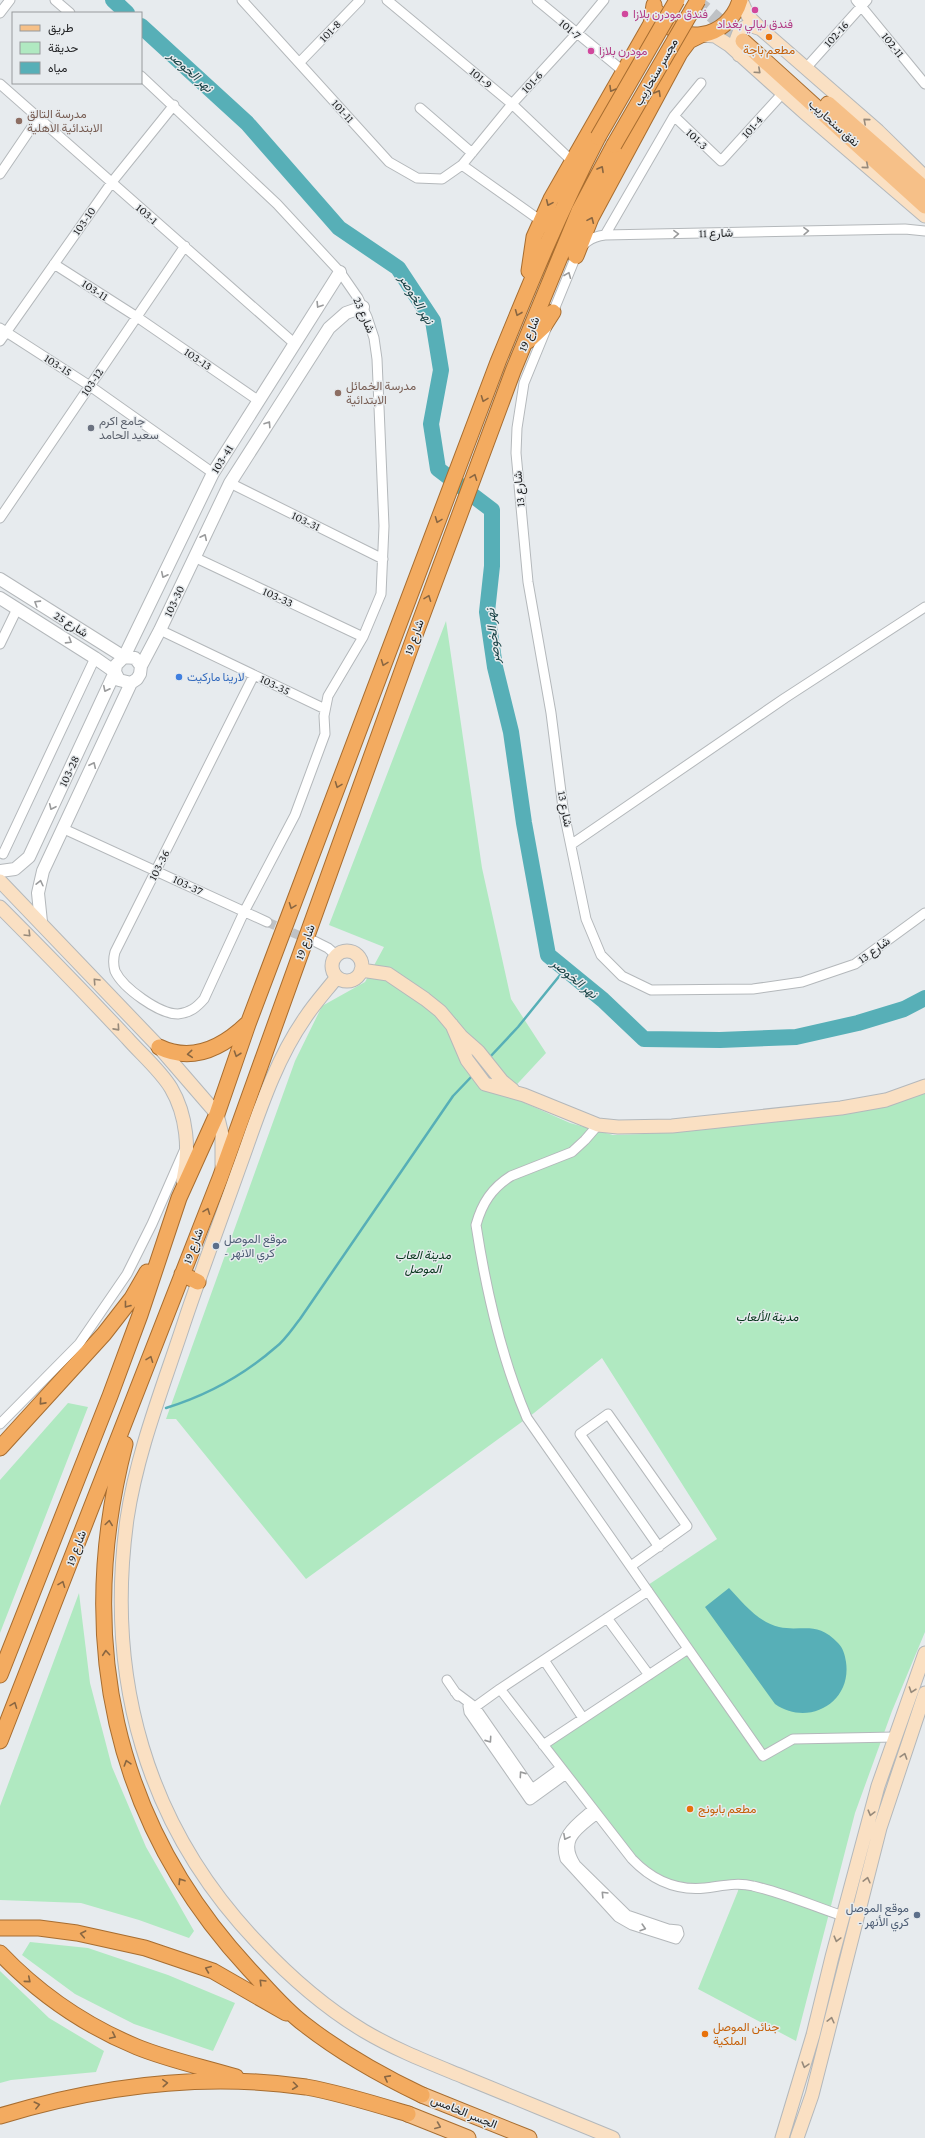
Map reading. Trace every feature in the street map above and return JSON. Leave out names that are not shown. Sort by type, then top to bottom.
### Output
[{"type":"highway","name":"مجسر سنحاريب","points":[[598,137],[677,0]]},
{"type":"highway","name":"مجسر سنحاريب","points":[[614,145],[698,0]]},
{"type":"highway","points":[[576,256],[591,218],[680,53],[689,41],[716,31],[729,21],[734,15],[741,0]]},
{"type":"highway","points":[[654,3],[660,16],[671,28],[685,34],[702,35]]},
{"type":"highway","points":[[525,296],[532,246],[541,221],[572,161],[651,24],[654,3]]},
{"type":"highway","name":"شارع 19","points":[[0,1675],[132,1337],[179,1198],[217,1114],[248,1024],[498,362],[563,207],[598,137]]},
{"type":"highway","name":"شارع 19","points":[[0,1742],[220,1178],[414,635],[513,371],[579,211],[614,145]]},
{"type":"highway","points":[[521,352],[554,312]]},
{"type":"highway","points":[[159,1047],[181,1055],[206,1052],[228,1041],[248,1024]]},
{"type":"highway","points":[[0,1448],[104,1334],[142,1282],[166,1234]]},
{"type":"highway","points":[[182,1274],[198,1282]]},
{"type":"highway","points":[[142,1380],[114,1492],[104,1562],[104,1630],[110,1691],[118,1730],[139,1797],[169,1862],[207,1920],[226,1944],[302,2023]]},
{"type":"highway","points":[[0,1928],[39,1928],[76,1933],[138,1946],[179,1958],[213,1972],[302,2023],[358,2062],[422,2095]]},
{"type":"highway","points":[[0,1953],[21,1975],[47,1997],[78,2018],[110,2035],[138,2047],[254,2082]]},
{"type":"highway","points":[[0,2116],[63,2099],[130,2086],[166,2082],[254,2082],[307,2088],[379,2105],[408,2114]]},
{"type":"main road","points":[[741,0],[748,16],[751,34]]},
{"type":"main road","points":[[741,56],[735,42],[737,34],[749,25],[751,34],[806,68],[878,131],[925,176]]},
{"type":"main road","name":"نفق سنحاريب","points":[[751,34],[925,189]]},
{"type":"main road","name":"نفق سنحاريب","points":[[751,34],[925,206]]},
{"type":"main road","points":[[702,35],[721,39],[782,94],[925,216]]},
{"type":"main road","points":[[0,881],[159,1047],[217,1114],[222,1135],[220,1178]]},
{"type":"main road","points":[[0,907],[89,997],[171,1088],[181,1116],[187,1144],[187,1164],[179,1198]]},
{"type":"main road","points":[[345,951],[355,953],[361,961],[361,970],[359,975],[351,981],[341,980],[337,978],[331,964],[336,955],[345,951]]},
{"type":"main road","points":[[361,970],[388,974],[403,983],[440,1012],[478,1051],[509,1088],[598,1125],[631,1128],[672,1126],[841,1108],[886,1100],[925,1086]]},
{"type":"main road","points":[[337,978],[304,1018],[268,1086],[198,1282],[146,1438],[128,1516],[121,1594],[121,1637],[133,1715],[156,1787],[170,1820],[187,1852],[206,1880],[245,1930],[298,1983],[330,2009],[365,2032],[401,2051],[613,2138]]},
{"type":"main road","points":[[452,1025],[467,1060],[481,1080],[491,1086],[518,1093]]},
{"type":"main road","points":[[171,1088],[187,1078]]},
{"type":"main road","points":[[782,2138],[814,2035],[843,1916],[878,1786],[925,1653]]},
{"type":"main road","points":[[797,2138],[812,2095],[880,1828],[925,1693]]},
{"type":"main road","name":"الجسر الخامس","points":[[422,2095],[529,2138]]},
{"type":"main road","name":"الجسر الخامس","points":[[408,2114],[468,2138]]},
{"type":"street","points":[[0,13],[10,0]]},
{"type":"street","points":[[55,0],[69,12]]},
{"type":"street","name":"101-11","points":[[242,0],[300,62],[389,162],[416,178],[442,179],[462,165]]},
{"type":"street","name":"101-8","points":[[300,62],[360,0]]},
{"type":"street","name":"101-9","points":[[387,0],[512,104],[572,161]]},
{"type":"street","name":"101-7","points":[[537,0],[576,34],[623,71]]},
{"type":"street","name":"101-6","points":[[462,165],[512,104],[576,34],[604,0]]},
{"type":"street","name":"102-16","points":[[806,68],[862,2]]},
{"type":"street","name":"102-11","points":[[862,2],[925,84]]},
{"type":"street","name":"شارع 23","points":[[142,77],[174,105],[277,204],[340,272],[363,307],[371,327],[377,359],[384,526],[380,594],[363,637],[335,683],[325,709]]},
{"type":"street","points":[[605,235],[674,116],[701,83]]},
{"type":"street","name":"103-1","points":[[0,84],[295,344]]},
{"type":"street","name":"101-4","points":[[721,161],[782,94]]},
{"type":"street","name":"103-10","points":[[0,341],[3,330],[54,264],[112,182],[174,105]]},
{"type":"street","points":[[420,108],[472,153]]},
{"type":"street","name":"101-3","points":[[674,116],[721,161]]},
{"type":"street","points":[[0,174],[38,118]]},
{"type":"street","points":[[462,165],[541,221]]},
{"type":"street","name":"شارع 11","points":[[554,312],[576,256],[582,246],[589,239],[605,235],[899,229],[925,231]]},
{"type":"street","name":"103-12","points":[[0,518],[185,246]]},
{"type":"street","name":"103-11","points":[[54,264],[137,317]]},
{"type":"street","name":"103-41","points":[[124,657],[213,473],[340,272]]},
{"type":"street","name":"103-30","points":[[40,922],[37,901],[40,878],[131,683],[139,677],[141,666],[160,630],[230,483],[334,322],[346,313],[363,307]]},
{"type":"street","name":"شارع 13","points":[[554,312],[524,383],[517,428],[516,453],[531,602],[551,714],[563,808],[572,844],[586,919],[601,955],[622,976],[651,990],[753,989],[802,982],[856,964],[925,913]]},
{"type":"street","name":"103-13","points":[[137,317],[259,401]]},
{"type":"street","name":"103-15","points":[[3,330],[90,386],[213,473]]},
{"type":"street","points":[[278,370],[295,382]]},
{"type":"street","name":"103-31","points":[[230,483],[383,559]]},
{"type":"street","name":"103-33","points":[[194,557],[363,637]]},
{"type":"street","name":"شارع 25","points":[[0,579],[124,657],[135,658],[141,666]]},
{"type":"street","name":"شارع 25","points":[[0,598],[95,658],[115,672],[119,680],[131,683]]},
{"type":"street","points":[[572,844],[785,698],[925,607]]},
{"type":"street","points":[[0,644],[17,609]]},
{"type":"street","name":"103-35","points":[[160,630],[325,709]]},
{"type":"street","name":"103-28","points":[[0,871],[15,868],[29,857],[115,672],[117,662],[124,657]]},
{"type":"street","name":"103-28","points":[[3,854],[95,658]]},
{"type":"street","name":"103-36","points":[[244,912],[204,999],[195,1010],[178,1014],[151,1004],[120,977],[114,966],[115,952],[254,675]]},
{"type":"street","points":[[244,912],[295,815],[325,734],[325,709]]},
{"type":"street","name":"103-37","points":[[64,829],[157,870],[267,922]]},
{"type":"street","points":[[314,941],[328,948],[336,955]]},
{"type":"street","points":[[598,1125],[572,1152],[511,1176],[500,1184],[485,1201],[476,1225],[484,1278],[512,1377],[528,1418],[763,1756],[792,1739],[895,1737]]},
{"type":"street","points":[[0,1424],[79,1344],[127,1274],[152,1224],[187,1144]]},
{"type":"street","points":[[631,1566],[659,1547],[687,1526],[608,1414],[580,1434],[659,1547]]},
{"type":"street","points":[[472,1709],[648,1591]]},
{"type":"street","points":[[608,1618],[649,1675]]},
{"type":"street","points":[[543,1745],[688,1649]]},
{"type":"street","points":[[544,1660],[583,1718]]},
{"type":"street","points":[[447,1680],[455,1692],[472,1709],[530,1800],[564,1771]]},
{"type":"street","points":[[500,1689],[632,1859],[649,1876],[680,1888],[737,1884],[754,1886],[843,1916]]},
{"type":"street","points":[[595,1812],[571,1838],[569,1846],[571,1857],[626,1915],[678,1930],[679,1934],[676,1938],[632,1925],[618,1917],[565,1859],[563,1851],[566,1835],[574,1826],[595,1812]]},
{"type":"green space","name":"مدينة العاب الموصل","points":[[446,621],[482,868],[511,999],[546,1053],[507,1095],[570,1123],[613,1135],[643,1134],[857,1111],[925,1091],[925,1632],[892,1711],[855,1813],[796,2041],[698,1989],[738,1891],[739,1881],[691,1883],[675,1881],[659,1874],[624,1844],[588,1802],[546,1746],[692,1651],[648,1585],[717,1539],[602,1358],[534,1413],[306,1579],[176,1419],[166,1419],[295,1061],[322,1006],[365,982],[384,947],[329,925]]},
{"type":"green space","points":[[68,1403],[88,1407],[0,1633],[0,1480]]},
{"type":"green space","points":[[79,1593],[90,1683],[112,1767],[146,1847],[194,1931],[189,1938],[139,1920],[81,1903],[0,1900],[0,1806]]},
{"type":"green space","points":[[30,1942],[88,1948],[168,1975],[235,2003],[213,2051],[134,2024],[75,1994],[22,1955]]},
{"type":"green space","points":[[0,1971],[49,2018],[104,2051],[96,2072],[11,2080],[0,2083]]},
{"type":"water","points":[[729,1588],[751,1611],[772,1625],[787,1628],[816,1629],[830,1636],[838,1643],[845,1657],[846,1677],[842,1689],[835,1699],[825,1707],[814,1712],[801,1713],[788,1710],[775,1704],[705,1607]]},
{"type":"waterway","name":"نهر الخوصر","points":[[113,0],[126,12]]},
{"type":"waterway","name":"نهر الخوصر","points":[[142,27],[247,123],[339,228],[398,268],[433,321],[441,370],[431,424],[438,469],[492,510],[492,566],[487,612],[495,667],[511,732],[524,823],[548,955],[603,1000],[644,1039],[720,1040],[796,1037],[858,1023],[904,1009],[925,998]]},
{"type":"waterway","points":[[489,1058],[518,1027],[565,969]]},
{"type":"waterway","points":[[166,1408],[224,1384],[251,1367],[282,1341],[300,1319],[453,1096],[473,1075]]},
{"type":"tunnel","points":[[694,0],[743,41]]},
{"type":"tunnel","points":[[267,922],[310,940]]},
{"type":"place","name":"فندق ليالي بغداد","points":[[755,10]]},
{"type":"place","name":"فندق مودرن بلازا","points":[[625,14]]},
{"type":"place","name":"مطعم باجة","points":[[769,37]]},
{"type":"place","name":"مودرن بلازا","points":[[591,51]]},
{"type":"place","name":"مدرسة التالق الابتدائية الاهلية","points":[[19,121]]},
{"type":"place","name":"مدرسة الخمائل الابتدائية","points":[[338,393]]},
{"type":"place","name":"جامع اكرم سعيد الحامد","points":[[91,428]]},
{"type":"place","name":"لارينا ماركيت","points":[[179,677]]},
{"type":"place","name":"موقع الموصل - كري الانهر","points":[[216,1246]]},
{"type":"place","name":"مطعم بابونج","points":[[690,1809]]},
{"type":"place","name":"موقع الموصل - كري الأنهر","points":[[917,1915]]},
{"type":"place","name":"جنائن الموصل الملكية","points":[[705,2034]]},
{"type":"park label","name":"مدينة الألعاب","points":[[767,1317]]}]
